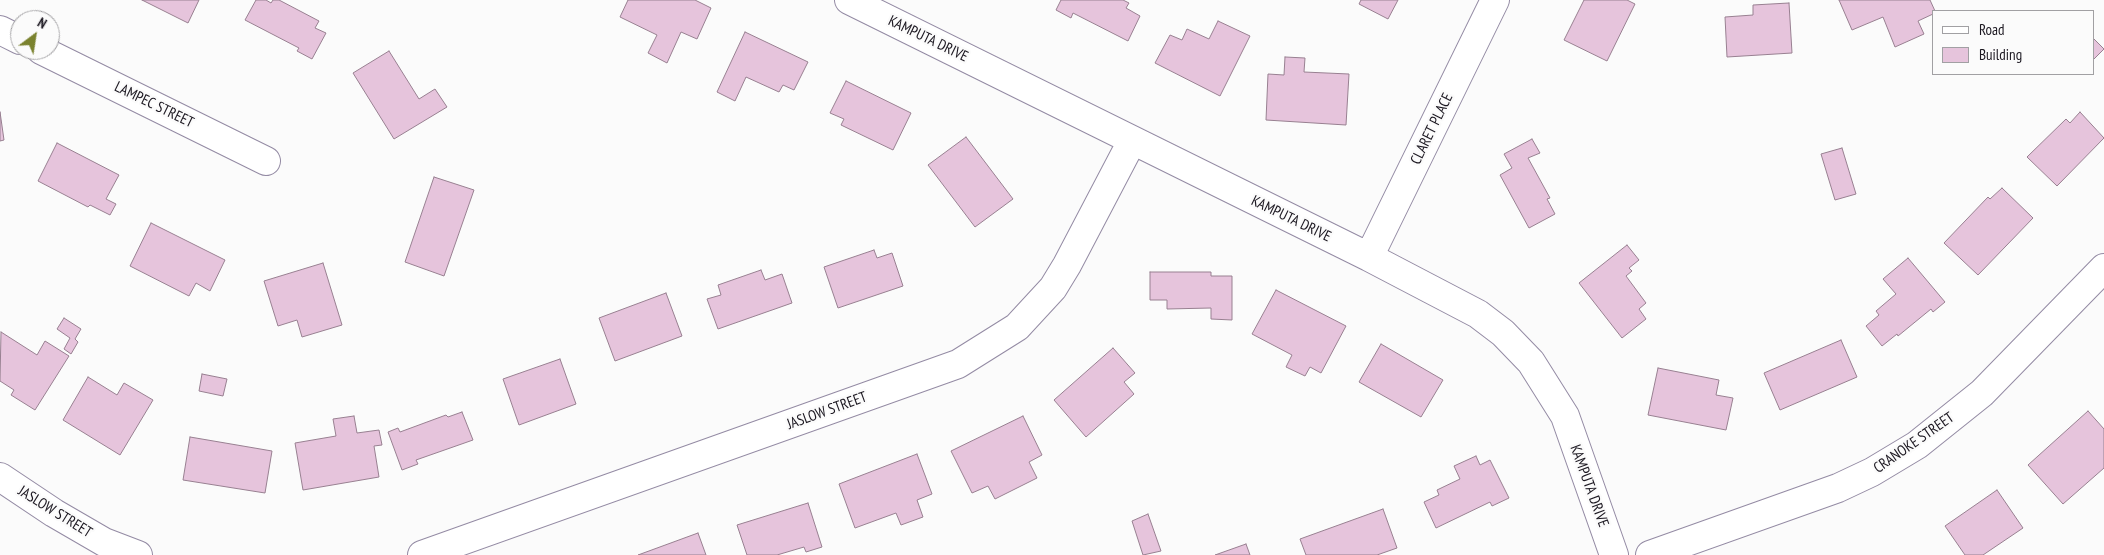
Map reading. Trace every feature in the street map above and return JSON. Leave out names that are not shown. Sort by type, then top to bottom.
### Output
[{"type":"street","name":"KAMPUTA DRIVE","points":[[848,0],[1369,257],[1478,314],[1503,333],[1531,362],[1564,416],[1614,555]]},
{"type":"street","name":"CLARET PLACE","points":[[1369,257],[1495,0]]},
{"type":"street","name":"LAMPEC STREET","points":[[60,59],[266,161]]},
{"type":"street","name":"JASLOW STREET","points":[[422,555],[958,364],[1017,328],[1053,288],[1132,141]]},
{"type":"street","name":"CRANOKE STREET","points":[[1650,555],[1838,488],[1872,472],[1917,445],[1982,393],[2104,268]]},
{"type":"street","name":"JASLOW STREET","points":[[0,477],[54,513],[104,542],[138,555]]},
{"type":"building","points":[[142,0],[199,0],[188,23]]},
{"type":"building","points":[[256,0],[266,0],[271,3],[273,0],[279,0],[319,21],[315,28],[326,33],[312,59],[297,51],[299,48],[245,20]]},
{"type":"building","points":[[628,0],[695,0],[711,8],[697,39],[681,32],[667,63],[648,53],[657,35],[620,17]]},
{"type":"building","points":[[1061,0],[1123,0],[1129,3],[1126,8],[1140,16],[1128,41],[1073,13],[1071,18],[1056,10]]},
{"type":"building","points":[[1361,0],[1398,0],[1388,19],[1359,4]]},
{"type":"building","points":[[1584,0],[1627,0],[1635,4],[1607,61],[1564,40]]},
{"type":"building","points":[[1839,0],[1930,0],[1935,10],[1932,10],[1932,14],[1918,21],[1924,34],[1895,47],[1883,17],[1852,30]]},
{"type":"building","points":[[1789,3],[1792,53],[1727,57],[1725,17],[1753,15],[1753,5]]},
{"type":"building","points":[[1218,21],[1250,36],[1220,96],[1155,63],[1170,35],[1182,40],[1187,29],[1209,39]]},
{"type":"building","points":[[745,32],[808,62],[794,90],[783,85],[779,92],[746,77],[735,101],[717,92]]},
{"type":"building","points":[[2094,39],[2104,49],[2094,59]]},
{"type":"building","points":[[389,51],[419,99],[435,89],[447,107],[394,139],[353,73]]},
{"type":"building","points":[[1285,57],[1305,58],[1304,72],[1349,74],[1346,125],[1266,120],[1268,74],[1284,75]]},
{"type":"building","points":[[846,81],[911,113],[893,150],[841,125],[844,119],[830,113]]},
{"type":"building","points":[[0,112],[4,140],[0,141]]},
{"type":"building","points":[[2080,112],[2104,138],[2057,186],[2027,157],[2066,119],[2070,123]]},
{"type":"building","points":[[966,137],[1013,199],[975,227],[928,165]]},
{"type":"building","points":[[1532,139],[1540,153],[1528,158],[1550,198],[1547,199],[1555,214],[1529,228],[1500,175],[1512,168],[1504,154]]},
{"type":"building","points":[[57,143],[119,175],[106,199],[116,204],[110,215],[90,205],[88,207],[38,181]]},
{"type":"building","points":[[1842,148],[1856,194],[1835,200],[1821,154]]},
{"type":"building","points":[[434,177],[474,190],[444,276],[405,262]]},
{"type":"building","points":[[2002,188],[2033,218],[1978,275],[1944,243],[1988,197],[1990,199]]},
{"type":"building","points":[[151,223],[225,260],[210,291],[196,283],[189,296],[130,266]]},
{"type":"building","points":[[1627,245],[1639,260],[1629,268],[1632,271],[1626,276],[1646,303],[1639,309],[1646,319],[1622,338],[1579,283]]},
{"type":"building","points":[[874,250],[877,258],[892,253],[903,286],[838,308],[824,267]]},
{"type":"building","points":[[1908,258],[1945,302],[1933,312],[1931,309],[1898,336],[1897,334],[1882,346],[1866,326],[1879,315],[1876,311],[1896,294],[1883,279]]},
{"type":"building","points":[[323,263],[342,325],[302,337],[297,320],[278,326],[264,281]]},
{"type":"building","points":[[761,270],[765,280],[782,274],[792,303],[718,329],[707,299],[721,295],[718,285]]},
{"type":"building","points":[[1150,272],[1211,272],[1211,276],[1232,276],[1232,320],[1211,319],[1211,308],[1167,309],[1167,300],[1150,300]]},
{"type":"building","points":[[1276,290],[1346,326],[1321,373],[1310,367],[1305,376],[1286,367],[1292,355],[1252,334]]},
{"type":"building","points":[[666,293],[682,336],[615,361],[599,318]]},
{"type":"building","points":[[64,318],[81,329],[75,339],[78,342],[71,354],[64,349],[70,338],[57,329]]},
{"type":"building","points":[[1,332],[37,355],[45,341],[69,356],[35,410],[11,395],[14,390],[0,381]]},
{"type":"building","points":[[1841,340],[1857,377],[1780,410],[1764,373]]},
{"type":"building","points":[[1381,344],[1443,380],[1421,417],[1359,382]]},
{"type":"building","points":[[1113,348],[1135,373],[1124,382],[1134,394],[1086,437],[1054,400]]},
{"type":"building","points":[[560,359],[576,404],[519,425],[503,379]]},
{"type":"building","points":[[1658,368],[1719,380],[1716,395],[1733,398],[1726,430],[1648,415]]},
{"type":"building","points":[[202,374],[227,379],[223,396],[199,391]]},
{"type":"building","points":[[88,377],[117,395],[124,383],[153,400],[120,455],[63,420]]},
{"type":"building","points":[[2088,411],[2104,429],[2104,468],[2063,504],[2028,465]]},
{"type":"building","points":[[462,412],[473,440],[416,460],[418,464],[402,470],[388,432],[398,428],[400,432],[446,415],[448,417]]},
{"type":"building","points":[[354,416],[357,433],[379,430],[382,445],[374,446],[379,477],[303,490],[295,443],[336,436],[333,419]]},
{"type":"building","points":[[1023,416],[1042,455],[1029,462],[1037,478],[995,499],[988,486],[972,493],[951,451]]},
{"type":"building","points":[[190,437],[272,451],[265,493],[183,480]]},
{"type":"building","points":[[917,454],[932,494],[917,500],[923,517],[901,525],[896,513],[855,528],[839,484]]},
{"type":"building","points":[[1476,456],[1480,465],[1490,460],[1509,498],[1492,506],[1490,502],[1436,528],[1424,502],[1439,495],[1437,490],[1460,479],[1454,466]]},
{"type":"building","points":[[1997,490],[2023,528],[1983,555],[1965,555],[1945,526]]},
{"type":"building","points":[[808,503],[822,547],[806,552],[804,547],[777,555],[747,555],[737,525]]},
{"type":"building","points":[[1383,509],[1397,548],[1377,555],[1306,555],[1300,539]]},
{"type":"building","points":[[1148,514],[1161,551],[1143,555],[1132,521]]},
{"type":"building","points":[[698,533],[706,555],[638,555]]},
{"type":"building","points":[[1246,544],[1250,555],[1215,555]]}]
